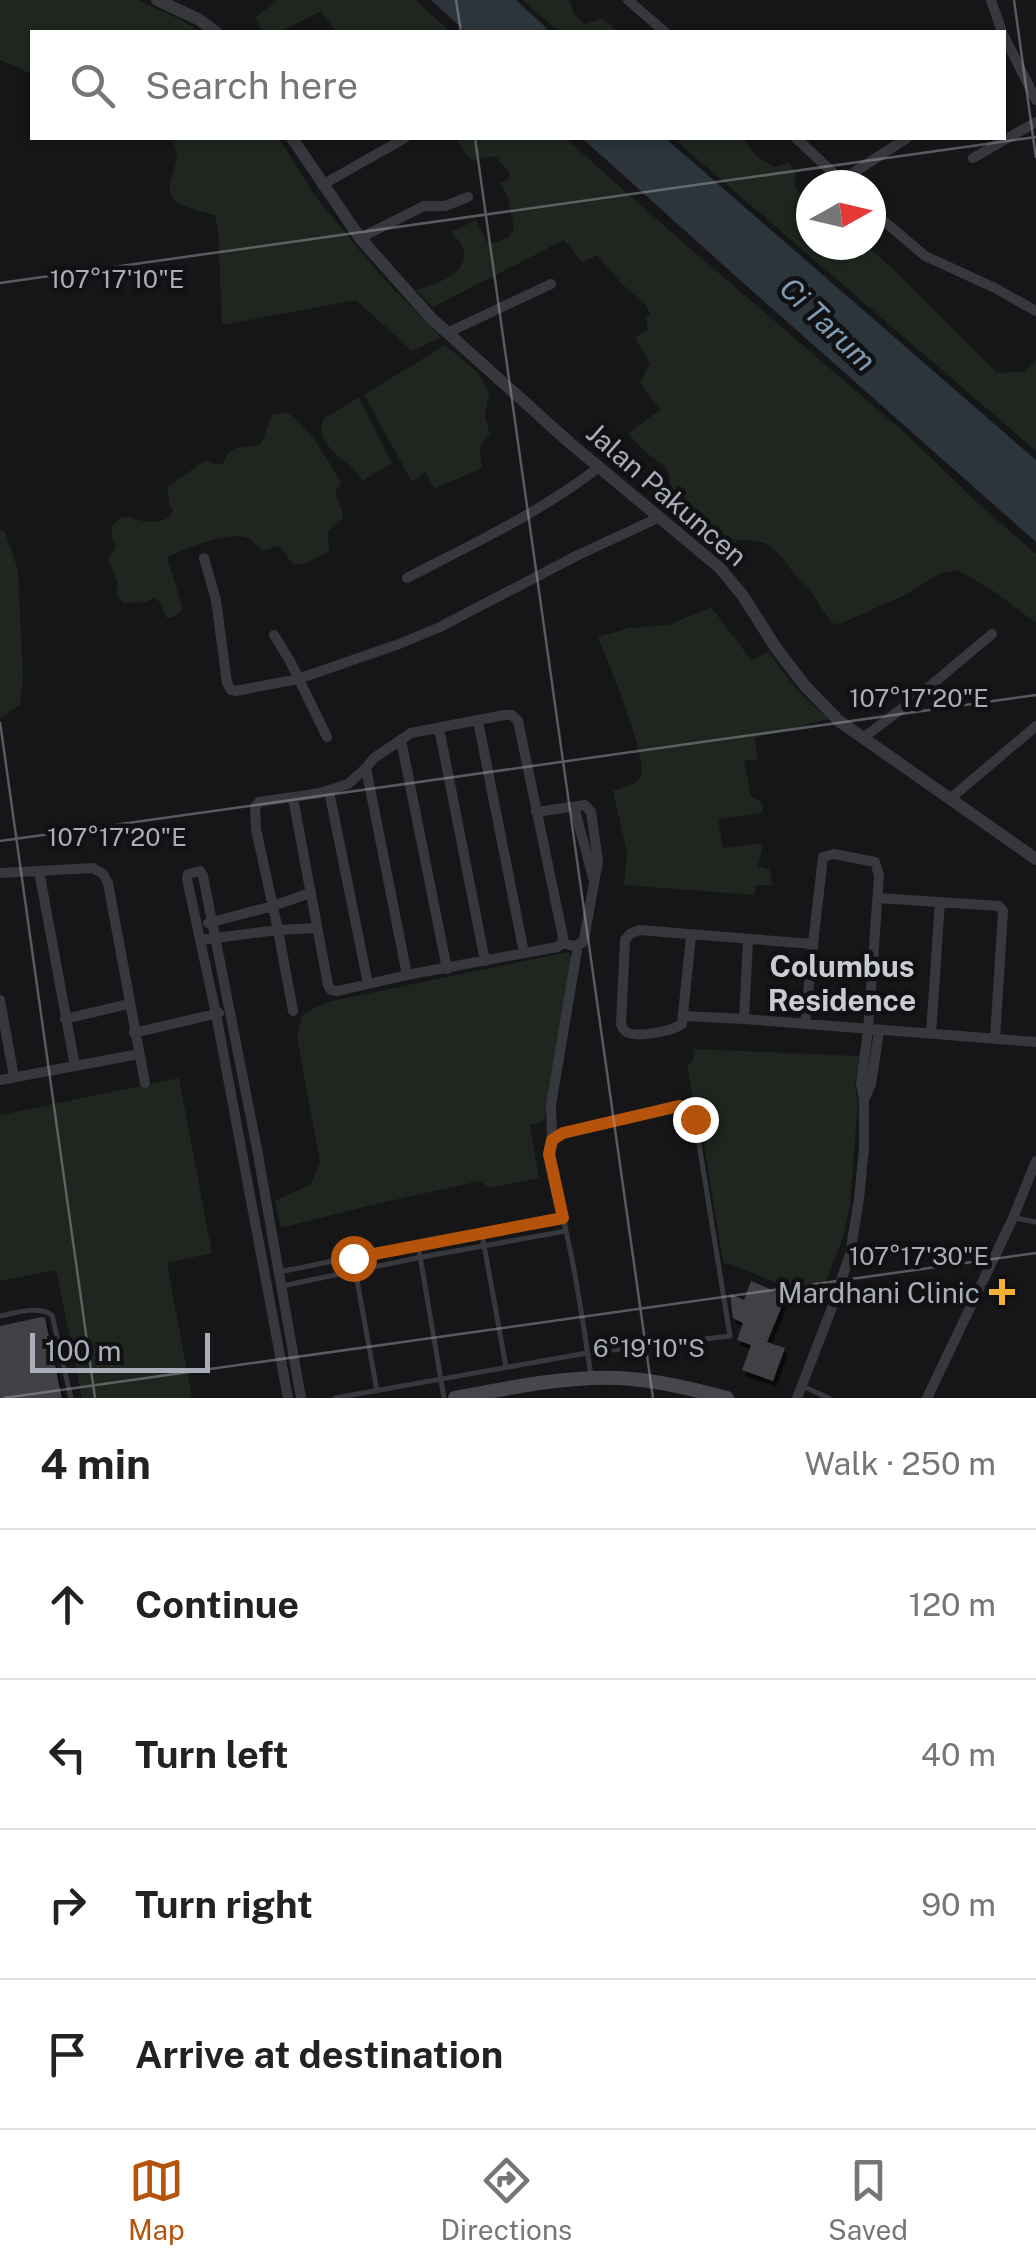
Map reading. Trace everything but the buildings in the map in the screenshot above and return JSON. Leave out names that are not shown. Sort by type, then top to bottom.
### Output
[{"type":"main road","points":[[455,1398],[504,1388],[616,1378],[729,1393]]},
{"type":"main road","points":[[591,1379],[593,1398]]},
{"type":"street","points":[[157,0],[213,30]]},
{"type":"street","points":[[628,0],[663,30]]},
{"type":"street","points":[[991,0],[1002,30]]},
{"type":"street","points":[[1007,56],[1036,100]]},
{"type":"street","points":[[1006,139],[1036,122]]},
{"type":"street","name":"Jalan Pakuncen","points":[[293,140],[360,238],[406,291],[447,333],[720,568],[744,596],[805,686],[839,720],[1036,858]]},
{"type":"street","points":[[322,184],[401,140]]},
{"type":"street","points":[[798,140],[830,170]]},
{"type":"street","points":[[862,170],[904,140]]},
{"type":"street","points":[[973,158],[1004,140]]},
{"type":"street","points":[[360,238],[424,206],[451,204],[468,197]]},
{"type":"street","points":[[886,223],[925,256],[1036,310]]},
{"type":"street","points":[[447,333],[551,284]]},
{"type":"street","points":[[407,578],[568,492],[599,467]]},
{"type":"street","points":[[204,558],[216,600],[227,683],[230,690],[236,691],[298,679],[440,627],[658,518]]},
{"type":"street","points":[[863,738],[992,634]]},
{"type":"street","points":[[274,635],[326,737]]},
{"type":"street","points":[[293,1011],[256,828],[256,807],[260,802],[329,791],[348,784],[374,758],[411,733],[504,714],[512,715],[518,722],[562,943]]},
{"type":"street","points":[[478,722],[524,953]]},
{"type":"street","points":[[950,798],[1036,726]]},
{"type":"street","points":[[439,728],[485,961]]},
{"type":"street","points":[[400,740],[446,968]]},
{"type":"street","points":[[366,768],[407,975]]},
{"type":"street","points":[[329,791],[368,984]]},
{"type":"street","points":[[293,798],[331,990],[562,943],[578,945]]},
{"type":"street","points":[[536,812],[585,805],[590,812],[598,861],[584,939],[578,945],[551,1105],[552,1140]]},
{"type":"street","points":[[798,1398],[850,1254],[864,1148],[861,1084],[874,1030],[879,876],[875,862],[834,854],[822,857],[805,1024]]},
{"type":"street","points":[[0,873],[93,868],[108,882],[144,1083]]},
{"type":"street","points":[[39,871],[74,1066]]},
{"type":"street","points":[[288,1398],[186,876],[200,871],[230,1010],[302,1398]]},
{"type":"street","points":[[197,924],[310,893]]},
{"type":"street","points":[[878,898],[996,904],[1003,911],[995,1039]]},
{"type":"street","points":[[931,1033],[940,902]]},
{"type":"street","points":[[200,940],[317,928]]},
{"type":"street","points":[[691,936],[682,1024],[676,1029],[630,1034],[624,1030],[621,1024],[625,940],[638,930],[813,944]]},
{"type":"street","points":[[744,1019],[748,940]]},
{"type":"street","points":[[0,1000],[14,1078]]},
{"type":"street","points":[[65,1018],[128,1004]]},
{"type":"street","points":[[134,1033],[230,1010]]},
{"type":"street","points":[[684,1016],[1036,1042]]},
{"type":"street","points":[[0,1080],[138,1054]]},
{"type":"street","points":[[928,1398],[1036,1161]]},
{"type":"lane","points":[[336,1398],[588,1353],[730,1336],[695,1119],[688,1109],[679,1106],[563,1133],[552,1140],[549,1154],[566,1231],[588,1353],[591,1379]]},
{"type":"lane","points":[[279,1272],[563,1218]]},
{"type":"lane","points":[[1013,1218],[1036,1222]]},
{"type":"lane","points":[[282,1286],[566,1231]]},
{"type":"lane","points":[[482,1234],[506,1366]]},
{"type":"lane","points":[[418,1244],[444,1398]]},
{"type":"lane","points":[[353,1258],[377,1390]]},
{"type":"lane","points":[[0,1316],[34,1310],[52,1315],[71,1398]]},
{"type":"lane","points":[[802,1386],[829,1398]]},
{"type":"shaded area","points":[[0,0],[138,0],[198,30],[30,30],[30,73],[0,60]]},
{"type":"shaded area","points":[[277,0],[415,0],[449,30],[335,30],[321,11],[283,30],[262,30],[255,18]]},
{"type":"shaded area","points":[[523,0],[569,0],[574,14],[585,24],[602,19],[616,30],[557,30]]},
{"type":"shaded area","points":[[171,140],[280,140],[315,196],[380,275],[441,337],[412,351],[356,300],[222,325],[215,215],[190,208],[170,192],[176,150]]},
{"type":"shaded area","points":[[457,140],[567,140],[905,433],[1036,554],[1036,623],[957,570],[941,573],[905,595],[832,624],[810,591],[769,545],[737,540],[727,554],[675,507],[668,471],[628,433],[661,409],[640,382],[650,363],[635,338],[648,330],[646,319],[650,314],[646,305],[597,255],[582,262],[564,240],[433,307],[416,290],[447,278],[460,268],[464,249],[451,232],[476,220],[491,244],[509,237],[514,228],[500,183],[510,173],[495,156],[473,160]]},
{"type":"shaded area","points":[[675,140],[744,140],[757,157],[775,167],[789,162],[796,173],[796,244]]},
{"type":"shaded area","points":[[814,260],[883,260],[997,373],[1025,372],[1036,359],[1036,451]]},
{"type":"shaded area","points":[[445,345],[482,379],[489,393],[485,417],[490,434],[481,445],[482,468],[435,489],[425,472],[412,482],[364,395]]},
{"type":"shaded area","points":[[359,397],[392,463],[362,481],[328,446],[321,429],[323,419]]},
{"type":"shaded area","points":[[285,412],[309,433],[341,483],[335,492],[342,519],[328,531],[329,552],[301,565],[293,564],[279,546],[262,551],[242,536],[220,538],[167,557],[183,609],[172,618],[167,618],[160,602],[153,598],[123,603],[116,595],[118,583],[108,559],[116,547],[112,526],[126,517],[151,522],[168,518],[173,510],[168,487],[206,460],[223,464],[234,449],[261,444],[272,415]]},
{"type":"shaded area","points":[[0,530],[5,532],[18,570],[23,677],[20,705],[0,718]]},
{"type":"shaded area","points":[[711,607],[752,661],[768,651],[796,688],[829,719],[754,738],[758,759],[744,761],[751,796],[762,803],[762,813],[718,819],[723,848],[763,845],[758,866],[769,869],[773,885],[756,885],[755,895],[624,885],[627,853],[613,791],[639,779],[642,765],[626,708],[598,637],[629,628],[669,625]]},
{"type":"shaded area","points":[[568,952],[572,958],[544,1121],[530,1125],[539,1178],[489,1188],[480,1181],[281,1228],[275,1201],[311,1184],[320,1162],[297,1038],[301,1017],[331,1001]]},
{"type":"shaded area","points":[[693,1049],[859,1056],[850,1206],[842,1240],[819,1299],[723,1262],[687,1065],[694,1058]]},
{"type":"shaded area","points":[[179,1078],[212,1253],[167,1263],[192,1398],[82,1398],[56,1270],[0,1281],[0,1115]]},
{"type":"water","points":[[431,0],[516,0],[549,30],[464,30]]},
{"type":"water","name":"Ci Tarum","points":[[584,140],[667,140],[796,252],[796,260],[806,260],[1036,460],[1036,542]]},
{"type":"place","name":"Mardhani Clinic","points":[[1002,1292]]},
{"type":"district","name":"Columbus Residence","points":[[842,983]]},
{"type":"route","points":[[353,1258],[563,1218],[549,1154],[552,1140],[563,1133],[679,1106],[688,1109],[695,1119]]}]
